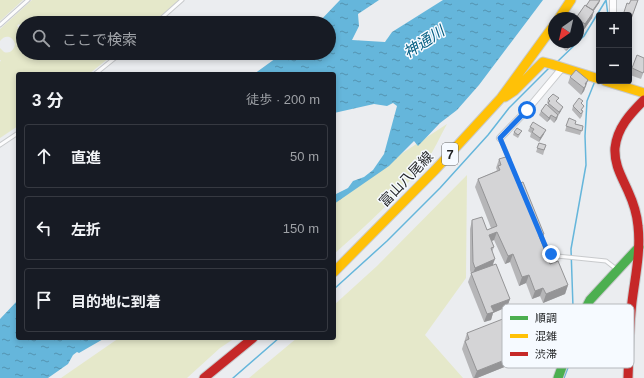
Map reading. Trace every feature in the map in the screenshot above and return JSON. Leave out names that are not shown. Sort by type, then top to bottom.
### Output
[{"type":"main road","points":[[563,12],[571,0]]},
{"type":"main road","name":"富山八尾線","points":[[336,270],[435,170],[501,98],[548,33]]},
{"type":"main road","points":[[501,98],[509,96],[543,62],[596,78]]},
{"type":"main road","points":[[615,84],[644,93]]},
{"type":"main road","points":[[632,304],[641,245],[634,208],[628,191],[620,178],[615,164],[614,149],[617,136],[622,126],[630,114],[644,100]]},
{"type":"main road","points":[[588,304],[617,269],[641,245]]},
{"type":"main road","points":[[204,378],[251,340]]},
{"type":"main road","points":[[558,378],[562,368]]},
{"type":"main road","points":[[628,368],[628,378]]},
{"type":"street","points":[[613,0],[613,12]]},
{"type":"street","points":[[500,138],[527,110],[556,65]]},
{"type":"lane","points":[[0,25],[28,0]]},
{"type":"lane","points":[[164,16],[182,0]]},
{"type":"lane","points":[[97,72],[112,60]]},
{"type":"lane","points":[[0,145],[16,134]]},
{"type":"lane","points":[[500,138],[512,166]]},
{"type":"lane","points":[[538,230],[547,250],[551,254],[557,256],[606,261],[617,269]]},
{"type":"green space","points":[[0,0],[23,0],[0,21]]},
{"type":"green space","points":[[32,0],[179,0],[161,16],[16,16],[16,60],[106,60],[91,72],[16,72],[16,127],[0,138],[0,48],[4,52],[10,52],[13,50],[15,44],[13,39],[9,37],[4,37],[0,41],[0,29]]},
{"type":"green space","points":[[447,124],[429,158],[416,174],[382,210],[336,252],[336,201],[401,154]]},
{"type":"green space","points":[[467,175],[466,278],[425,335],[463,378],[249,378],[295,340],[336,340],[336,303],[377,266]]},
{"type":"green space","points":[[116,340],[232,340],[220,348],[187,378],[61,378]]},
{"type":"water","name":"神通川","points":[[340,0],[379,0],[358,14],[359,26],[352,40],[385,42],[392,32],[443,0],[543,0],[479,85],[457,110],[440,123],[418,146],[414,141],[389,166],[336,203],[336,194],[348,188],[353,181],[364,177],[373,170],[384,154],[397,106],[393,103],[387,106],[374,104],[336,113],[336,72],[257,72],[273,60],[336,60],[336,16],[325,16]]},
{"type":"water","points":[[16,302],[16,340],[102,340],[79,353],[77,352],[73,355],[68,364],[48,378],[0,378],[0,319]]},
{"type":"building","points":[[590,0],[600,0],[593,10],[586,6]]},
{"type":"building","points":[[631,0],[638,0],[632,16],[632,12],[624,12],[627,3],[629,4]]},
{"type":"building","points":[[585,5],[594,11],[585,24],[584,12],[580,12]]},
{"type":"building","points":[[637,55],[644,58],[643,73],[632,68]]},
{"type":"building","points":[[576,70],[588,80],[584,88],[570,77]]},
{"type":"building","points":[[553,94],[559,98],[556,101],[563,107],[559,112],[548,103],[550,101],[548,99]]},
{"type":"building","points":[[579,98],[583,101],[581,103],[584,106],[581,110],[583,111],[581,114],[573,106]]},
{"type":"building","points":[[546,104],[558,115],[556,118],[551,115],[549,118],[541,111]]},
{"type":"building","points":[[569,118],[576,121],[575,124],[583,126],[582,131],[566,126]]},
{"type":"building","points":[[533,122],[546,130],[540,138],[532,132],[534,129],[530,127]]},
{"type":"building","points":[[517,128],[522,131],[518,135],[514,132]]},
{"type":"building","points":[[539,143],[546,145],[544,150],[537,148]]},
{"type":"building","points":[[509,156],[520,183],[523,182],[544,234],[539,236],[550,264],[558,261],[568,285],[546,294],[543,288],[535,291],[529,275],[522,277],[513,254],[508,256],[497,232],[489,235],[494,247],[491,248],[495,259],[475,268],[473,262],[472,220],[482,217],[487,230],[497,226],[478,179],[500,170],[498,166],[501,165],[499,159]]},
{"type":"building","points":[[496,264],[510,299],[491,306],[494,312],[487,314],[471,273]]},
{"type":"building","points":[[502,319],[502,361],[477,371],[465,341],[469,339],[467,333]]},
{"type":"waterway","points":[[606,0],[608,12]]},
{"type":"waterway","points":[[557,62],[584,36],[606,0]]},
{"type":"waterway","points":[[336,287],[387,241],[440,188],[488,135],[509,108],[549,68]]},
{"type":"waterway","points":[[573,304],[571,249],[586,165],[585,136],[587,101],[595,81]]},
{"type":"waterway","points":[[233,378],[277,340]]},
{"type":"waterway","points":[[564,378],[568,368]]},
{"type":"traffic: fast","points":[[588,304],[639,247]]},
{"type":"traffic: fast","points":[[558,378],[562,368]]},
{"type":"traffic: slow","points":[[563,12],[571,0]]},
{"type":"traffic: slow","points":[[336,270],[435,170],[501,98],[548,33]]},
{"type":"traffic: slow","points":[[505,97],[514,91],[543,62],[551,64]]},
{"type":"traffic: slow","points":[[551,64],[596,78]]},
{"type":"traffic: slow","points":[[615,84],[644,93]]},
{"type":"traffic: jam","points":[[632,304],[639,236],[636,213],[632,199],[617,165],[615,148],[621,128],[629,116],[644,100]]},
{"type":"traffic: jam","points":[[204,378],[251,340]]},
{"type":"traffic: jam","points":[[628,368],[628,378]]},
{"type":"route","points":[[527,110],[500,138],[547,250],[551,254]]}]
